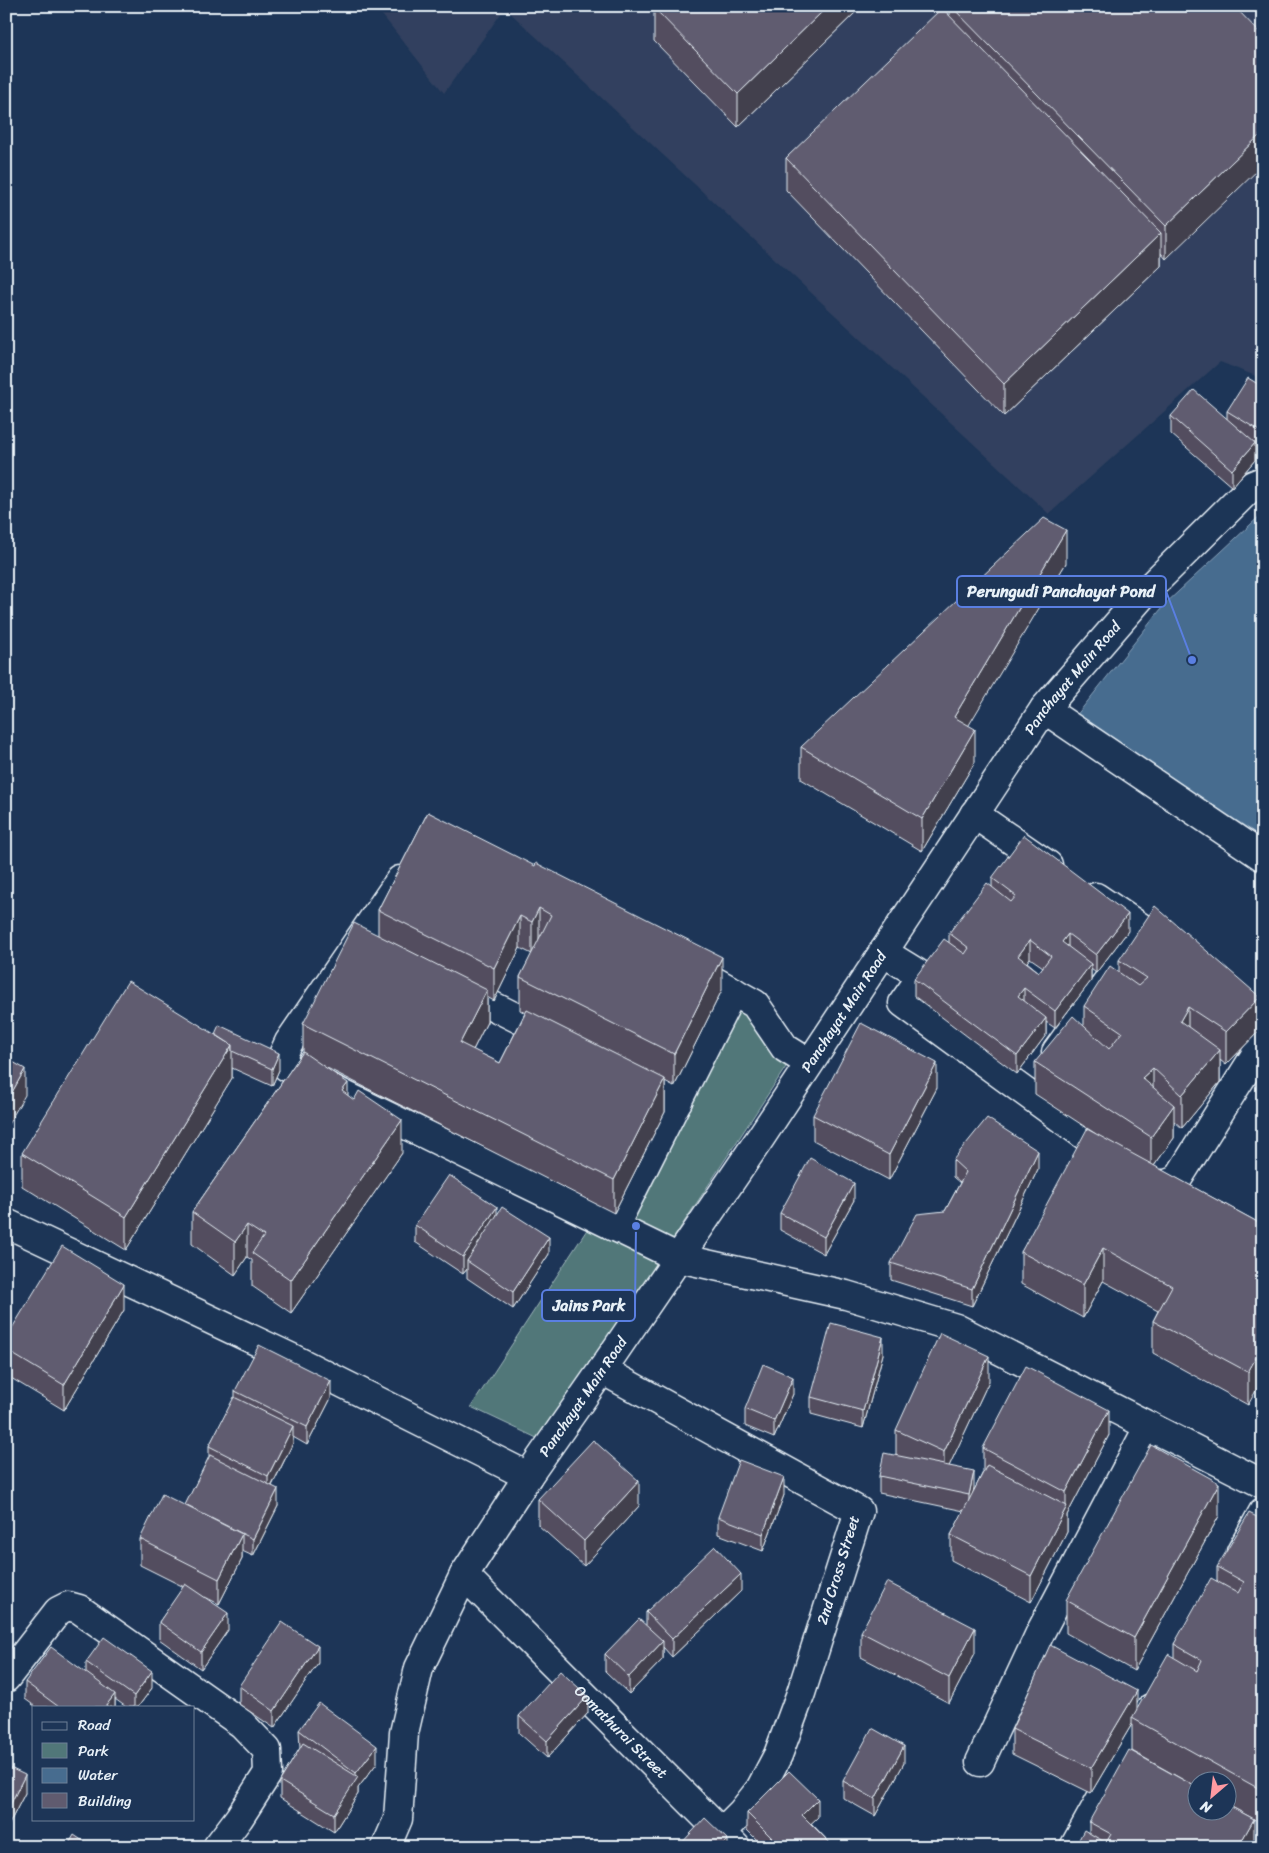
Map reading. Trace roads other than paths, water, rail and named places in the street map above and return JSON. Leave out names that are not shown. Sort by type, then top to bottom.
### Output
[{"type":"street","name":"Panchayat Main Road","points":[[386,1847],[398,1819],[404,1733],[419,1668],[464,1575],[528,1476],[679,1258],[1044,709],[1146,591],[1253,485],[1263,481]]},
{"type":"street","points":[[1044,709],[1263,857]]},
{"type":"street","points":[[974,814],[1192,962]]},
{"type":"street","points":[[415,857],[289,1042],[281,1059],[287,1067],[679,1258],[846,1295],[956,1328],[1263,1484]]},
{"type":"street","points":[[1026,1094],[1144,930]]},
{"type":"street","points":[[360,938],[386,952]]},
{"type":"street","points":[[663,952],[755,1004],[785,1048],[809,1063]]},
{"type":"street","points":[[883,952],[922,976],[903,1003],[1151,1184],[1166,1184],[1177,1180],[1263,1043]]},
{"type":"street","points":[[431,974],[581,1051]]},
{"type":"street","points":[[614,1227],[733,991]]},
{"type":"street","points":[[608,1064],[678,1100]]},
{"type":"street","points":[[6,1223],[294,1359],[528,1476]]},
{"type":"street","name":"2nd Cross Street","points":[[602,1370],[859,1511],[801,1692],[778,1755],[760,1789],[742,1812],[729,1840]]},
{"type":"street","points":[[980,1762],[1041,1631],[1149,1426]]},
{"type":"street","points":[[1229,1573],[1256,1542],[1263,1512]]},
{"type":"street","name":"Oomathurai Street","points":[[464,1575],[729,1840]]},
{"type":"street","points":[[6,1678],[58,1611],[68,1606],[79,1609],[242,1724],[267,1750],[268,1773],[239,1818],[217,1847]]},
{"type":"street","points":[[1074,1847],[1165,1683]]},
{"type":"street","points":[[1122,1760],[1146,1773]]},
{"type":"street","points":[[1233,1820],[1263,1836]]},
{"type":"water","points":[[1263,513],[1263,838],[1076,716],[1165,604]]},
{"type":"place","name":"Perungudi Panchayat Pond","points":[[1192,660]]},
{"type":"place","name":"Jains Park","points":[[636,1226]]}]
